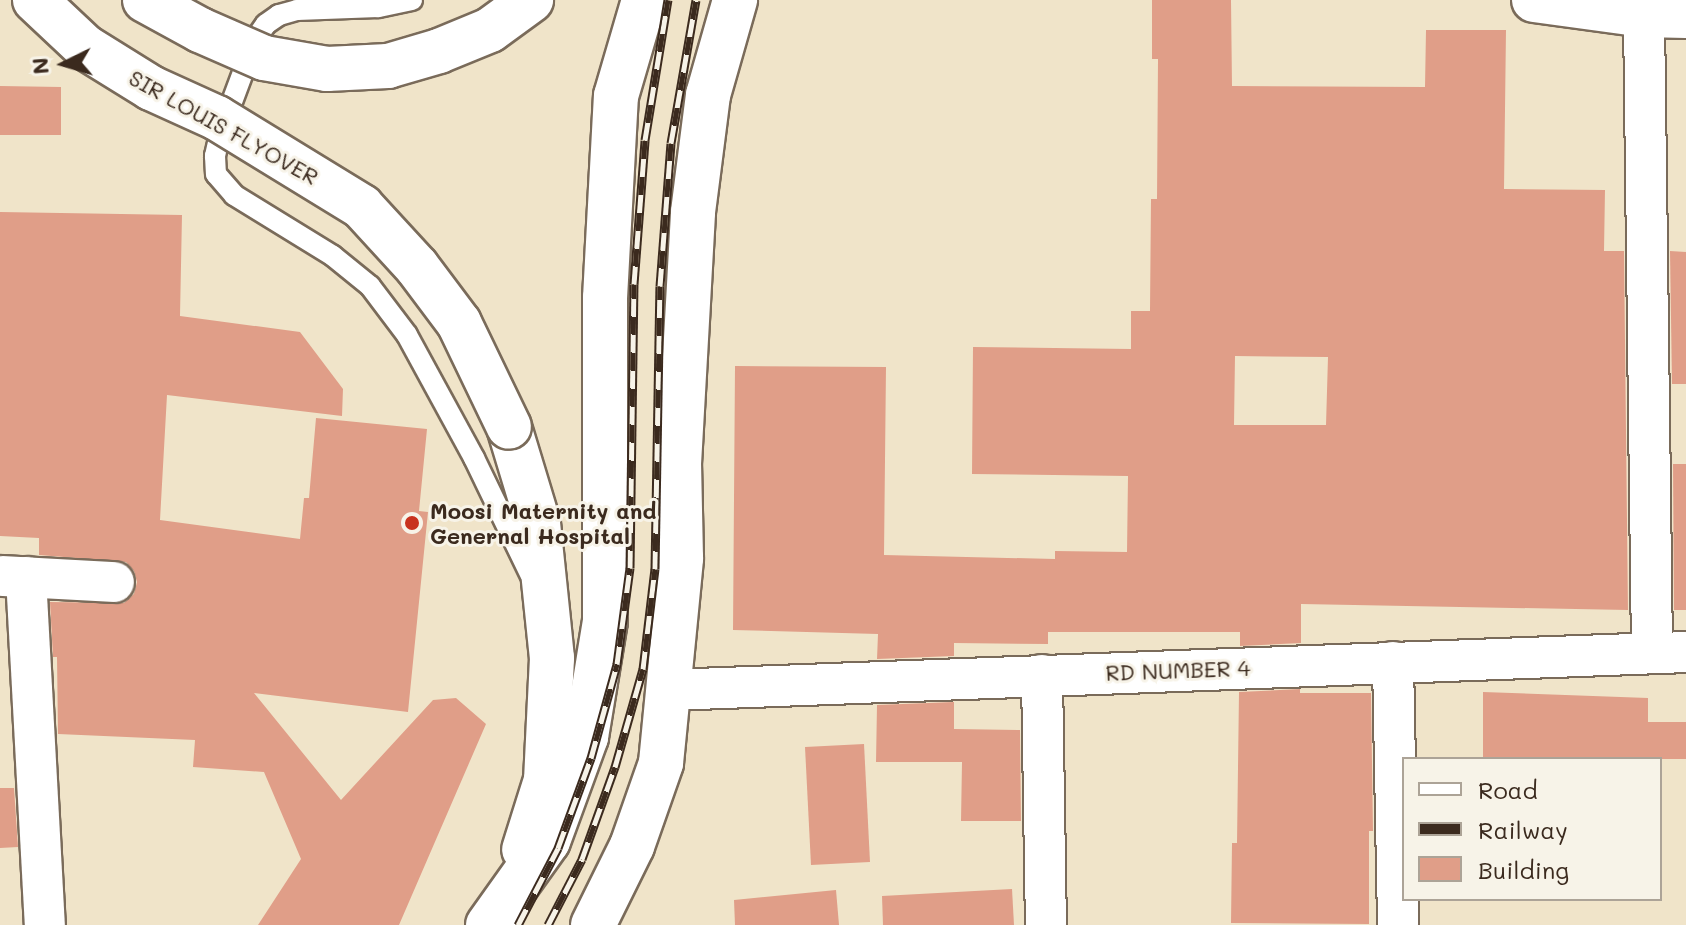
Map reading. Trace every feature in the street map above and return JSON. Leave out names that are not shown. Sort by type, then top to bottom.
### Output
[{"type":"main road","name":"SIR LOUIS FLYOVER","points":[[35,0],[98,55],[151,88],[217,118],[362,207],[417,267],[459,323],[509,427],[538,523],[552,658],[546,780],[499,908]]},
{"type":"main road","points":[[145,0],[200,30],[264,58],[327,69],[388,66],[439,51],[490,30],[531,0]]},
{"type":"main road","points":[[499,908],[548,841],[586,737],[605,621],[605,298],[616,96],[644,0]]},
{"type":"main road","points":[[593,925],[632,846],[661,763],[681,558],[679,464],[693,212],[708,95],[735,0]]},
{"type":"main road","points":[[1534,0],[1665,16]]},
{"type":"street","points":[[1665,16],[1669,652]]},
{"type":"street","points":[[45,925],[13,577],[114,582]]},
{"type":"street","name":"RD NUMBER 4","points":[[670,690],[1669,652]]},
{"type":"street","points":[[1393,662],[1398,925]]},
{"type":"street","points":[[1042,675],[1046,925]]},
{"type":"lane","points":[[412,0],[378,7],[297,10],[279,15],[266,24],[255,40],[220,134],[215,156],[216,174],[234,195],[333,256],[361,279],[407,335],[474,458],[547,610]]},
{"type":"building","points":[[1152,0],[1231,0],[1232,86],[1425,87],[1426,30],[1506,30],[1504,189],[1605,190],[1604,251],[1624,251],[1628,610],[1301,604],[1301,643],[1240,646],[1240,632],[1048,632],[1048,644],[954,643],[954,656],[877,659],[878,634],[733,630],[735,366],[886,367],[884,555],[1055,559],[1055,551],[1127,552],[1128,476],[972,474],[973,347],[1131,349],[1131,311],[1150,311],[1151,199],[1157,199],[1158,59],[1152,59]],"holes":[[[1235,356],[1328,357],[1326,425],[1234,425]]]},
{"type":"building","points":[[0,86],[61,87],[61,135],[0,135]]},
{"type":"building","points":[[0,212],[182,215],[180,316],[300,332],[343,389],[342,416],[167,395],[160,520],[300,539],[304,498],[309,498],[316,418],[427,429],[419,511],[428,512],[408,712],[254,693],[341,800],[433,700],[456,698],[486,724],[399,925],[258,925],[301,859],[264,772],[193,767],[195,740],[58,734],[57,657],[53,657],[50,602],[124,603],[134,594],[137,582],[134,571],[126,562],[39,555],[39,538],[0,536]]},
{"type":"building","points":[[1670,251],[1686,252],[1686,384],[1672,384]]},
{"type":"building","points":[[1673,464],[1686,464],[1686,610],[1674,610]]},
{"type":"building","points":[[1300,689],[1300,693],[1371,693],[1373,831],[1369,831],[1369,924],[1231,923],[1232,843],[1237,843],[1239,692]]},
{"type":"building","points":[[1483,692],[1648,698],[1648,722],[1686,722],[1686,759],[1483,757]]},
{"type":"building","points":[[954,702],[954,729],[1020,730],[1021,821],[961,821],[962,762],[876,762],[877,705]]},
{"type":"building","points":[[864,744],[870,862],[811,865],[805,747]]},
{"type":"building","points":[[0,788],[14,788],[18,847],[0,848]]},
{"type":"building","points":[[1012,889],[1014,925],[883,925],[882,896]]},
{"type":"building","points":[[836,890],[839,925],[735,925],[734,900]]},
{"type":"railway","points":[[518,925],[558,848],[591,758],[617,664],[630,568],[634,284],[645,140],[668,0]]},
{"type":"railway","points":[[548,925],[582,859],[615,767],[643,669],[655,569],[660,286],[671,143],[696,0]]},
{"type":"place","name":"Moosi Maternity and Genernal Hospital","points":[[412,523]]}]
